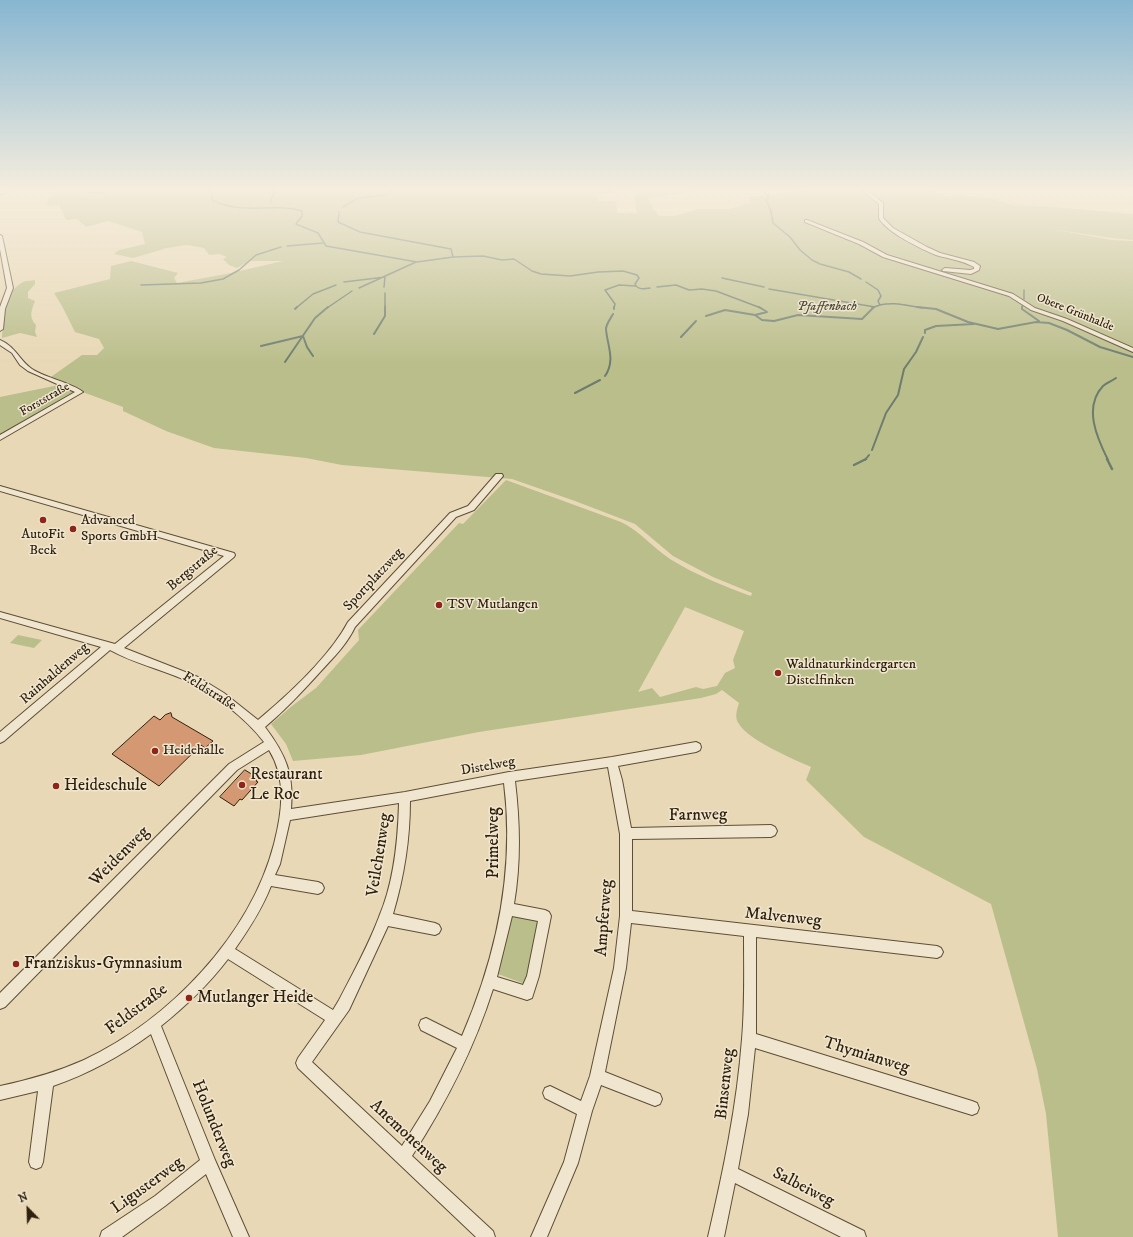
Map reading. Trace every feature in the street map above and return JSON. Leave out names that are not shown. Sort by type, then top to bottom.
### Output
[{"type":"street","name":"Obere Grünhalde","points":[[870,248],[885,256],[1011,295],[1033,309],[1065,320],[1133,350]]},
{"type":"street","points":[[925,248],[931,251],[963,259],[977,266],[977,269],[971,272],[926,269]]},
{"type":"street","points":[[0,329],[2,309],[10,288],[7,265],[1,251]]},
{"type":"street","name":"Forststraße","points":[[0,343],[14,352],[22,364],[30,370],[80,392],[0,438]]},
{"type":"street","name":"Sportplatzweg","points":[[258,726],[297,692],[346,638],[351,625],[453,515],[471,508],[499,476]]},
{"type":"street","name":"Bergstraße","points":[[0,488],[231,554],[112,648]]},
{"type":"street","name":"Feldstraße","points":[[0,615],[112,648],[189,678],[224,699],[258,726],[279,758],[284,773],[286,790],[286,815],[275,863],[268,880],[252,912],[227,951],[194,989],[154,1024],[100,1059],[46,1082],[0,1093]]},
{"type":"street","name":"Rainhaldenweg","points":[[0,738],[112,648]]},
{"type":"street","name":"Weidenweg","points":[[0,1002],[233,767],[270,744]]},
{"type":"street","name":"Distelweg","points":[[286,815],[405,797],[509,777],[612,762],[696,747]]},
{"type":"street","name":"Ampferweg","points":[[539,1237],[571,1163],[585,1111],[597,1076],[620,968],[626,916],[626,834],[617,780],[612,762]]},
{"type":"street","name":"Primelweg","points":[[403,1157],[436,1105],[465,1045],[482,1004],[489,981],[499,945],[511,888],[513,805],[509,777]]},
{"type":"street","name":"Veilchenweg","points":[[303,1063],[335,1019],[365,963],[385,919],[394,890],[404,834],[405,797]]},
{"type":"street","name":"Farnweg","points":[[626,834],[771,831]]},
{"type":"street","points":[[268,880],[318,888]]},
{"type":"street","points":[[489,981],[527,993],[533,976],[545,916],[507,909]]},
{"type":"street","name":"Malvenweg","points":[[626,916],[750,932],[937,952]]},
{"type":"street","name":"Veilchenweg","points":[[385,919],[435,929]]},
{"type":"street","name":"Binsenweg","points":[[716,1237],[731,1173],[739,1129],[749,1038],[750,932]]},
{"type":"street","points":[[227,951],[335,1019]]},
{"type":"street","name":"Holunderweg","points":[[154,1024],[209,1163],[241,1237]]},
{"type":"street","points":[[426,1025],[465,1045]]},
{"type":"street","name":"Thymianweg","points":[[749,1038],[972,1108]]},
{"type":"street","name":"Anemonenweg","points":[[303,1063],[487,1237]]},
{"type":"street","points":[[597,1076],[655,1099]]},
{"type":"street","points":[[36,1162],[46,1082]]},
{"type":"street","points":[[550,1093],[585,1111]]},
{"type":"street","name":"Ligusterweg","points":[[108,1237],[160,1202],[209,1163]]},
{"type":"street","name":"Salbeiweg","points":[[731,1173],[858,1237]]},
{"type":"green space","points":[[129,248],[169,248],[133,258],[114,254],[119,250]]},
{"type":"green space","points":[[202,248],[1133,248],[1133,1237],[1058,1237],[1046,1114],[1037,1069],[991,904],[864,837],[806,780],[811,767],[761,743],[744,730],[739,724],[736,714],[739,703],[722,690],[716,694],[701,698],[479,732],[361,755],[293,761],[286,744],[271,724],[316,688],[359,640],[358,630],[459,523],[463,524],[506,480],[621,522],[634,530],[664,555],[680,565],[730,588],[751,596],[752,593],[713,577],[673,556],[635,524],[512,479],[342,465],[306,458],[214,448],[166,431],[123,411],[123,407],[48,379],[82,355],[97,355],[104,348],[99,339],[75,332],[54,293],[110,279],[111,266],[131,261],[178,273],[174,278],[177,283],[283,261],[250,261],[237,268],[229,265],[223,259],[227,257],[219,254],[209,255]],"holes":[[[685,607],[744,631],[733,660],[735,668],[725,673],[717,686],[703,689],[696,687],[660,697],[652,688],[638,692]]]},
{"type":"green space","points":[[35,280],[35,284],[28,292],[28,298],[35,301],[31,316],[36,325],[35,332],[37,337],[20,333],[2,338],[5,306],[11,293],[23,282]]},
{"type":"green space","points":[[59,385],[72,390],[73,394],[0,435],[0,397]]},
{"type":"green space","points":[[18,635],[42,640],[34,648],[10,643]]},
{"type":"green space","points":[[511,915],[538,920],[525,984],[498,974]]},
{"type":"building","name":"Heidehalle","points":[[171,713],[172,717],[213,741],[205,748],[201,745],[159,786],[112,754],[154,716],[160,720],[165,715]]},
{"type":"building","name":"Restaurant Le Roc","points":[[245,770],[258,778],[256,781],[258,782],[242,800],[240,799],[234,806],[220,797]]},
{"type":"waterway","points":[[141,285],[201,283],[223,279],[239,270],[256,255],[279,248]]},
{"type":"waterway","name":"Pfaffenbach","points":[[336,248],[417,262],[453,257]]},
{"type":"waterway","points":[[444,248],[451,249],[453,257]]},
{"type":"waterway","points":[[798,248],[812,260],[820,264],[849,272],[861,279]]},
{"type":"waterway","name":"Pfaffenbach","points":[[453,257],[483,256],[502,260],[514,259],[532,271],[541,274],[570,276],[598,272],[623,271],[637,275],[639,278],[635,284],[639,288],[650,288]]},
{"type":"waterway","points":[[382,277],[416,262]]},
{"type":"waterway","points":[[344,282],[382,277]]},
{"type":"waterway","points":[[359,288],[382,277]]},
{"type":"waterway","points":[[382,277],[385,277],[384,287]]},
{"type":"waterway","points":[[722,278],[764,287]]},
{"type":"waterway","points":[[866,282],[878,290],[881,296],[878,301],[880,305]]},
{"type":"waterway","points":[[296,308],[313,294],[336,285]]},
{"type":"waterway","points":[[614,308],[615,304],[605,290],[619,285],[636,286]]},
{"type":"waterway","name":"Pfaffenbach","points":[[657,287],[676,285],[689,290],[702,289],[716,291],[760,308]]},
{"type":"waterway","points":[[769,289],[875,307]]},
{"type":"waterway","points":[[1024,290],[1024,299]]},
{"type":"waterway","points":[[327,308],[352,291]]},
{"type":"waterway","points":[[374,334],[385,316],[385,293]]},
{"type":"waterway","name":"Pfaffenbach","points":[[875,307],[890,304],[922,308]]},
{"type":"waterway","points":[[1022,308],[1023,304]]},
{"type":"waterway","points":[[303,336],[315,318],[328,307]]},
{"type":"waterway","name":"Pfaffenbach","points":[[917,307],[936,309],[968,322],[998,329],[1036,322],[1049,323],[1067,330],[1100,347],[1133,357]]},
{"type":"waterway","name":"Pfaffenbach","points":[[755,315],[767,312],[760,308]]},
{"type":"waterway","name":"Pfaffenbach","points":[[755,315],[762,320],[774,321],[798,315],[862,319],[874,308]]},
{"type":"waterway","points":[[1022,308],[1039,321]]},
{"type":"waterway","points":[[706,316],[725,310],[755,315]]},
{"type":"waterway","points":[[605,376],[610,364],[610,352],[606,327],[613,314]]},
{"type":"waterway","points":[[681,337],[696,321]]},
{"type":"waterway","points":[[925,333],[925,330],[936,326],[974,324]]},
{"type":"waterway","points":[[261,346],[303,336]]},
{"type":"waterway","points":[[285,362],[303,336]]},
{"type":"waterway","points":[[303,336],[313,356]]},
{"type":"waterway","points":[[872,450],[886,413],[898,395],[904,369],[916,352],[923,337]]},
{"type":"waterway","points":[[1108,460],[1096,432],[1093,413],[1097,394],[1103,386],[1116,378]]},
{"type":"waterway","points":[[575,393],[600,380]]},
{"type":"waterway","points":[[866,459],[869,455]]},
{"type":"waterway","points":[[854,465],[866,459]]},
{"type":"waterway","points":[[1107,459],[1112,469]]},
{"type":"place","name":"AutoFit Beck","points":[[43,520]]},
{"type":"place","name":"Advanced Sports GmbH","points":[[73,529]]},
{"type":"place","name":"TSV Mutlangen","points":[[439,605]]},
{"type":"place","name":"Waldnaturkindergarten Distelfinken","points":[[778,673]]},
{"type":"place","name":"Heidehalle","points":[[155,751]]},
{"type":"place","name":"Restaurant Le Roc","points":[[242,785]]},
{"type":"place","name":"Heideschule","points":[[56,786]]},
{"type":"place","name":"Franziskus-Gymnasium","points":[[16,964]]},
{"type":"place","name":"Mutlanger Heide","points":[[189,998]]}]
